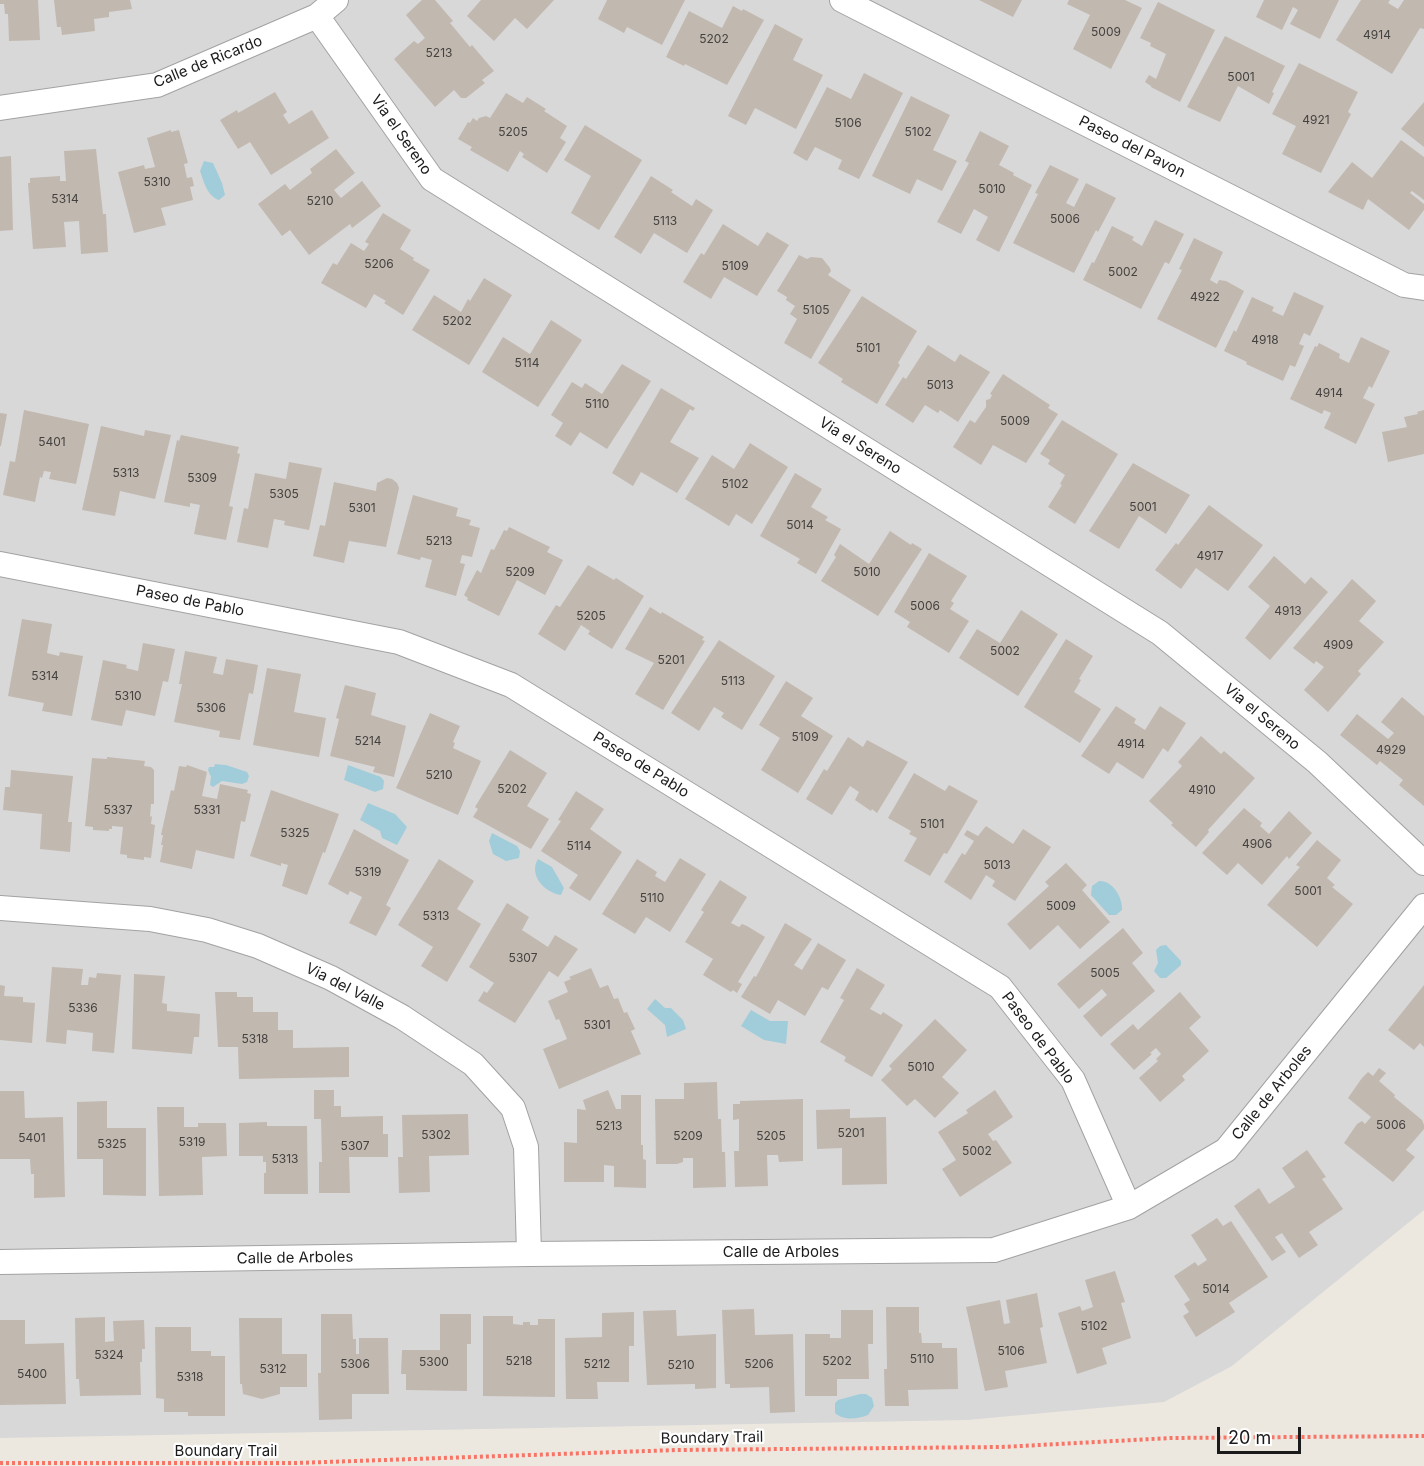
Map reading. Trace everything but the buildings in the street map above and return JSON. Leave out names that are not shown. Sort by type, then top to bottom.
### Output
[{"type":"street","name":"Calle de Ricardo","points":[[0,108],[157,85],[317,16],[336,0]]},
{"type":"street","name":"Paseo del Pavon","points":[[842,0],[1404,285],[1424,288]]},
{"type":"street","name":"Via el Sereno","points":[[317,16],[432,179],[1160,633],[1317,762],[1424,863]]},
{"type":"street","name":"Paseo de Pablo","points":[[0,564],[399,642],[512,685],[1000,987],[1073,1080],[1129,1207]]},
{"type":"street","name":"Calle de Arboles","points":[[0,1262],[994,1250],[1129,1207],[1226,1150],[1424,906]]},
{"type":"street","name":"Via del Valle","points":[[0,908],[150,919],[207,930],[258,946],[331,978],[402,1017],[473,1064],[513,1108],[526,1147],[529,1254]]},
{"type":"path","name":"Boundary Trail","points":[[0,1463],[42,1465],[296,1463],[677,1450],[1002,1447],[1171,1438],[1424,1436]]},
{"type":"shaded area","points":[[0,0],[1424,0],[1424,1210],[1232,1366],[1164,1402],[967,1420],[0,1438]]},
{"type":"water","points":[[204,161],[213,163],[222,183],[225,195],[219,200],[209,192],[200,171]]},
{"type":"water","points":[[215,764],[247,772],[249,776],[247,782],[242,784],[222,781],[213,787],[210,785],[211,777],[208,770]]},
{"type":"water","points":[[348,765],[381,777],[384,781],[383,789],[375,792],[344,780]]},
{"type":"water","points":[[368,803],[395,814],[407,827],[397,845],[382,838],[380,831],[360,820]]},
{"type":"water","points":[[492,833],[517,846],[520,851],[519,858],[506,861],[493,854],[489,841]]},
{"type":"water","points":[[538,859],[552,867],[564,888],[561,895],[549,891],[540,882],[535,871]]},
{"type":"water","points":[[1099,881],[1108,883],[1119,895],[1122,910],[1116,915],[1109,915],[1091,895],[1092,886]]},
{"type":"water","points":[[1166,945],[1181,961],[1181,965],[1166,978],[1160,978],[1154,971],[1158,963],[1156,950]]},
{"type":"water","points":[[655,999],[665,1008],[671,1008],[683,1020],[686,1029],[667,1037],[665,1025],[647,1009]]},
{"type":"water","points":[[751,1010],[770,1021],[788,1021],[786,1044],[764,1040],[741,1026]]},
{"type":"water","points":[[866,1394],[872,1398],[874,1406],[868,1415],[851,1418],[835,1413],[835,1403],[838,1400]]}]
